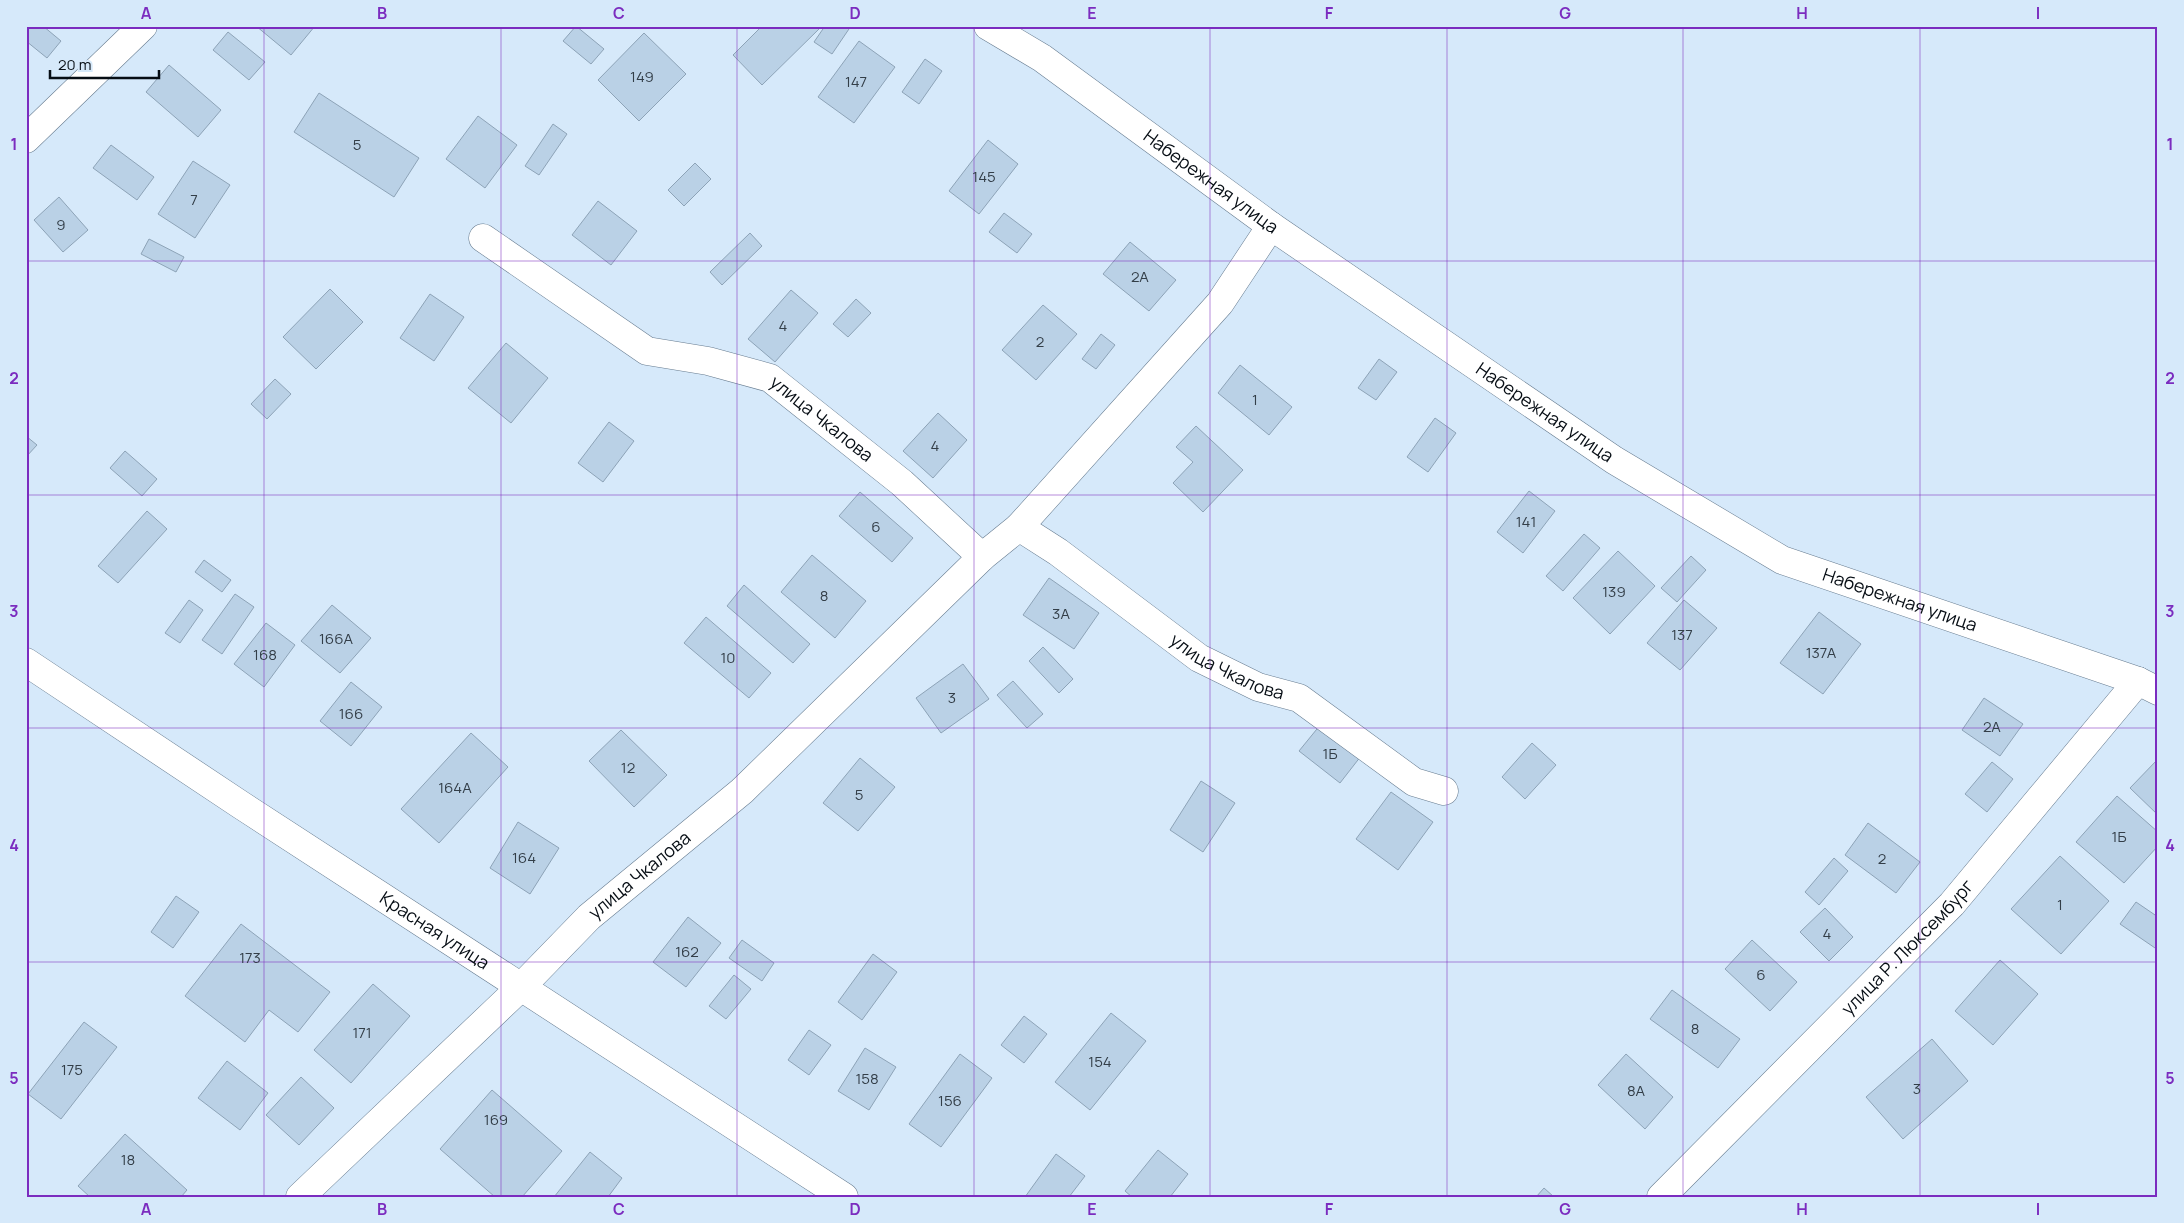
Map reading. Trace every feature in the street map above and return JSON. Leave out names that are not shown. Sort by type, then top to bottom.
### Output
[{"type":"street","points":[[26,139],[143,26]]},
{"type":"street","name":"Набережная улица","points":[[988,26],[1042,58],[1271,226],[1614,460],[1782,560],[2148,686]]},
{"type":"street","name":"улица Чкалова","points":[[300,1197],[522,986],[589,917],[742,791],[982,557],[1019,528],[1220,303],[1271,226]]},
{"type":"street","name":"улица Чкалова","points":[[483,238],[647,351],[708,361],[770,378],[902,483],[982,557]]},
{"type":"street","name":"улица Чкалова","points":[[1019,528],[1058,552],[1199,658],[1258,688],[1299,698],[1414,782],[1444,791]]},
{"type":"street","name":"Красная улица","points":[[26,662],[241,805],[844,1197]]},
{"type":"street","name":"улица Р. Люксембург","points":[[1660,1197],[1952,904],[2148,686]]},
{"type":"building","points":[[26,26],[43,26],[61,41],[47,58],[26,41]]},
{"type":"building","points":[[256,26],[315,26],[291,55]]},
{"type":"building","points":[[576,26],[604,49],[591,64],[563,41]]},
{"type":"building","points":[[762,26],[816,26],[819,29],[762,85],[733,55]]},
{"type":"building","points":[[825,26],[851,26],[832,54],[814,42]]},
{"type":"building","points":[[228,32],[265,62],[249,80],[213,50]]},
{"type":"building","points":[[644,33],[686,74],[639,121],[598,80]]},
{"type":"building","points":[[859,41],[895,67],[854,123],[818,97]]},
{"type":"building","points":[[925,59],[942,71],[919,104],[902,92]]},
{"type":"building","points":[[169,65],[221,110],[198,137],[146,92]]},
{"type":"building","points":[[319,93],[419,158],[394,197],[294,132]]},
{"type":"building","points":[[478,116],[517,145],[485,188],[446,159]]},
{"type":"building","points":[[553,124],[567,134],[539,175],[525,166]]},
{"type":"building","points":[[988,140],[1018,164],[979,214],[949,191]]},
{"type":"building","points":[[111,145],[154,177],[137,200],[93,168]]},
{"type":"building","points":[[193,161],[230,185],[195,238],[158,214]]},
{"type":"building","points":[[695,163],[711,179],[684,206],[668,190]]},
{"type":"building","points":[[59,197],[88,230],[63,252],[34,220]]},
{"type":"building","points":[[598,201],[637,231],[611,265],[572,235]]},
{"type":"building","points":[[1004,213],[1032,234],[1017,253],[989,232]]},
{"type":"building","points":[[750,233],[762,246],[722,285],[710,272]]},
{"type":"building","points":[[149,239],[184,257],[176,272],[141,254]]},
{"type":"building","points":[[1130,242],[1176,280],[1149,311],[1103,274]]},
{"type":"building","points":[[330,289],[363,322],[316,369],[283,337]]},
{"type":"building","points":[[791,290],[818,313],[775,362],[748,339]]},
{"type":"building","points":[[430,294],[464,317],[434,361],[400,338]]},
{"type":"building","points":[[856,299],[871,313],[848,337],[833,324]]},
{"type":"building","points":[[1043,305],[1077,334],[1036,380],[1002,350]]},
{"type":"building","points":[[1101,334],[1115,345],[1096,369],[1082,359]]},
{"type":"building","points":[[506,343],[548,378],[511,423],[468,388]]},
{"type":"building","points":[[1379,359],[1397,372],[1376,400],[1358,388]]},
{"type":"building","points":[[1240,365],[1292,407],[1269,435],[1218,393]]},
{"type":"building","points":[[275,379],[291,394],[267,419],[251,404]]},
{"type":"building","points":[[938,413],[967,440],[933,478],[903,451]]},
{"type":"building","points":[[1435,418],[1456,433],[1428,472],[1407,457]]},
{"type":"building","points":[[609,422],[634,441],[603,482],[578,463]]},
{"type":"building","points":[[1196,426],[1243,470],[1203,512],[1173,483],[1193,462],[1176,447]]},
{"type":"building","points":[[26,436],[37,445],[26,457]]},
{"type":"building","points":[[125,451],[157,479],[142,496],[110,468]]},
{"type":"building","points":[[1529,491],[1555,511],[1523,553],[1497,532]]},
{"type":"building","points":[[860,492],[913,538],[892,562],[839,516]]},
{"type":"building","points":[[147,511],[167,529],[118,583],[98,566]]},
{"type":"building","points":[[1584,534],[1600,548],[1563,591],[1546,576]]},
{"type":"building","points":[[1618,551],[1655,586],[1610,634],[1573,598]]},
{"type":"building","points":[[812,555],[866,601],[835,638],[781,592]]},
{"type":"building","points":[[1691,556],[1706,570],[1677,602],[1661,588]]},
{"type":"building","points":[[204,560],[231,580],[222,592],[195,572]]},
{"type":"building","points":[[1049,578],[1099,613],[1074,649],[1023,615]]},
{"type":"building","points":[[744,585],[810,644],[793,663],[727,606]]},
{"type":"building","points":[[235,594],[254,607],[222,654],[202,640]]},
{"type":"building","points":[[189,600],[203,610],[180,643],[165,633]]},
{"type":"building","points":[[1684,600],[1717,628],[1680,670],[1647,643]]},
{"type":"building","points":[[332,605],[371,638],[340,673],[301,641]]},
{"type":"building","points":[[1819,612],[1861,644],[1823,694],[1780,663]]},
{"type":"building","points":[[706,617],[771,673],[749,698],[684,643]]},
{"type":"building","points":[[266,623],[295,645],[264,687],[234,664]]},
{"type":"building","points":[[1043,647],[1073,679],[1059,693],[1029,661]]},
{"type":"building","points":[[963,664],[989,699],[941,733],[916,698]]},
{"type":"building","points":[[1013,681],[1043,714],[1027,728],[997,695]]},
{"type":"building","points":[[351,682],[382,707],[351,746],[320,721]]},
{"type":"building","points":[[1984,698],[2023,724],[2000,756],[1962,730]]},
{"type":"building","points":[[1321,724],[1361,756],[1340,783],[1299,751]]},
{"type":"building","points":[[621,730],[667,775],[634,807],[589,761]]},
{"type":"building","points":[[471,733],[508,767],[439,843],[401,809]]},
{"type":"building","points":[[1532,743],[1556,765],[1525,799],[1502,777]]},
{"type":"building","points":[[860,758],[895,787],[858,831],[823,803]]},
{"type":"building","points":[[2158,759],[2158,815],[2130,788]]},
{"type":"building","points":[[1992,762],[2013,779],[1987,812],[1965,794]]},
{"type":"building","points":[[1201,781],[1235,803],[1203,852],[1170,830]]},
{"type":"building","points":[[1391,792],[1433,822],[1398,870],[1356,839]]},
{"type":"building","points":[[2117,796],[2158,832],[2158,846],[2124,883],[2076,842]]},
{"type":"building","points":[[518,822],[559,848],[530,894],[490,868]]},
{"type":"building","points":[[1868,823],[1920,862],[1896,893],[1845,855]]},
{"type":"building","points":[[2060,856],[2109,901],[2061,954],[2011,909]]},
{"type":"building","points":[[1834,858],[1848,871],[1819,905],[1805,892]]},
{"type":"building","points":[[176,896],[199,912],[173,948],[151,932]]},
{"type":"building","points":[[2136,902],[2158,917],[2158,950],[2120,924]]},
{"type":"building","points":[[1825,908],[1853,937],[1829,961],[1800,932]]},
{"type":"building","points":[[688,917],[721,943],[686,987],[653,962]]},
{"type":"building","points":[[241,924],[330,992],[298,1032],[269,1010],[245,1042],[185,996]]},
{"type":"building","points":[[742,940],[774,963],[762,981],[729,958]]},
{"type":"building","points":[[1752,940],[1797,982],[1770,1011],[1725,969]]},
{"type":"building","points":[[873,954],[897,972],[862,1020],[838,1002]]},
{"type":"building","points":[[2000,960],[2038,994],[1993,1045],[1955,1011]]},
{"type":"building","points":[[734,975],[751,989],[726,1019],[709,1006]]},
{"type":"building","points":[[373,984],[410,1016],[351,1083],[314,1050]]},
{"type":"building","points":[[1672,990],[1740,1039],[1718,1068],[1650,1019]]},
{"type":"building","points":[[1111,1013],[1146,1041],[1090,1110],[1055,1082]]},
{"type":"building","points":[[1024,1016],[1047,1034],[1024,1063],[1001,1045]]},
{"type":"building","points":[[84,1022],[117,1047],[61,1119],[28,1094]]},
{"type":"building","points":[[809,1030],[831,1045],[809,1075],[788,1060]]},
{"type":"building","points":[[1932,1039],[1968,1081],[1903,1139],[1866,1097]]},
{"type":"building","points":[[865,1048],[896,1067],[869,1110],[838,1091]]},
{"type":"building","points":[[960,1054],[992,1078],[941,1147],[909,1124]]},
{"type":"building","points":[[1626,1054],[1673,1097],[1645,1129],[1598,1085]]},
{"type":"building","points":[[227,1061],[268,1093],[240,1130],[198,1098]]},
{"type":"building","points":[[301,1077],[334,1108],[299,1145],[266,1115]]},
{"type":"building","points":[[492,1090],[562,1151],[522,1197],[495,1197],[440,1149]]},
{"type":"building","points":[[125,1134],[187,1190],[181,1197],[90,1197],[78,1186]]},
{"type":"building","points":[[1158,1150],[1188,1174],[1170,1197],[1132,1197],[1125,1191]]},
{"type":"building","points":[[590,1152],[622,1178],[608,1197],[554,1197]]},
{"type":"building","points":[[1056,1154],[1085,1176],[1069,1197],[1025,1197]]},
{"type":"building","points":[[1544,1188],[1554,1197],[1536,1197]]}]
